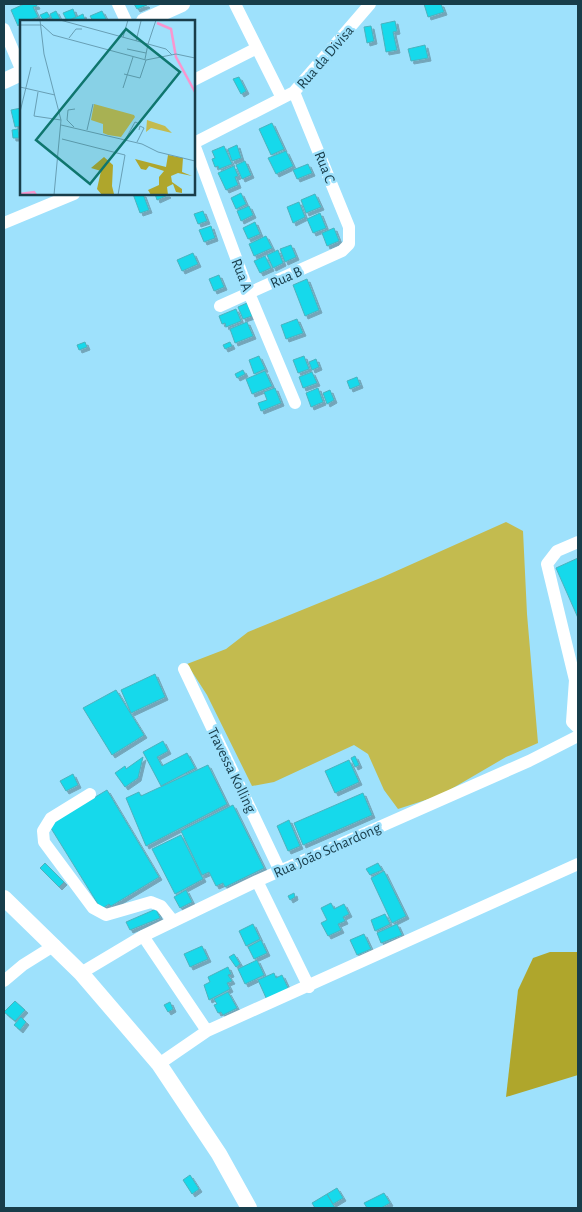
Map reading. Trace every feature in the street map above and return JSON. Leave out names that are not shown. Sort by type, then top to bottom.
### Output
[{"type":"main road","points":[[146,20],[182,4]]},
{"type":"main road","points":[[4,81],[20,73]]},
{"type":"main road","points":[[4,898],[81,973],[159,1064],[218,1154],[249,1208]]},
{"type":"street","points":[[118,4],[126,20]]},
{"type":"street","points":[[235,4],[282,98]]},
{"type":"street","name":"Rua da Divisa","points":[[195,143],[294,92],[370,4]]},
{"type":"street","points":[[4,29],[20,67]]},
{"type":"street","points":[[195,79],[257,48]]},
{"type":"street","name":"Rua C","points":[[294,92],[349,227],[349,244]]},
{"type":"street","name":"Rua A","points":[[195,147],[249,293],[295,403]]},
{"type":"street","points":[[4,223],[72,195]]},
{"type":"street","name":"Rua B","points":[[220,306],[342,252],[349,244]]},
{"type":"street","points":[[578,542],[557,551],[547,564],[576,681],[572,722],[578,728]]},
{"type":"street","name":"Travessa Kolling","points":[[184,669],[280,871]]},
{"type":"street","name":"Rua João Schardong","points":[[81,973],[143,936],[256,881],[529,761],[578,736]]},
{"type":"street","points":[[90,794],[51,818],[42,831],[44,842],[93,908],[106,915],[151,902],[161,906],[173,921]]},
{"type":"street","points":[[159,1064],[208,1030],[578,864]]},
{"type":"street","points":[[256,881],[309,986]]},
{"type":"street","points":[[143,936],[208,1030]]},
{"type":"street","points":[[4,981],[23,965],[54,945]]},
{"type":"shaded area","points":[[506,522],[523,531],[527,614],[538,743],[506,757],[441,795],[398,809],[384,790],[368,754],[354,745],[274,782],[252,786],[207,695],[187,664],[226,649],[248,632],[383,577]]},
{"type":"shaded area","points":[[550,952],[578,952],[578,1075],[506,1097],[518,990],[533,958]]},
{"type":"building","points":[[24,4],[36,4],[37,6],[33,7],[38,17],[30,20],[20,20],[18,26],[11,10]]},
{"type":"building","points":[[134,4],[146,4],[147,5],[137,9]]},
{"type":"building","points":[[424,4],[441,4],[444,12],[428,17]]},
{"type":"building","points":[[73,9],[76,17],[66,20],[63,13]]},
{"type":"building","points":[[56,11],[60,20],[53,20],[50,14]]},
{"type":"building","points":[[102,11],[106,20],[92,20],[90,16]]},
{"type":"building","points":[[47,12],[50,17],[43,20],[40,15]]},
{"type":"building","points":[[83,14],[85,20],[70,20]]},
{"type":"building","points":[[395,21],[397,31],[393,32],[397,50],[386,52],[381,24]]},
{"type":"building","points":[[371,26],[374,41],[367,43],[364,27]]},
{"type":"building","points":[[425,45],[428,58],[411,61],[408,49]]},
{"type":"building","points":[[239,77],[246,91],[241,94],[233,79]]},
{"type":"building","points":[[20,108],[20,126],[15,127],[11,110]]},
{"type":"building","points":[[272,123],[284,149],[271,155],[259,129]]},
{"type":"building","points":[[18,129],[19,138],[13,138],[12,130]]},
{"type":"building","points":[[237,145],[241,158],[232,161],[228,149]]},
{"type":"building","points":[[224,146],[232,164],[219,169],[218,166],[215,167],[212,159],[215,158],[212,151]]},
{"type":"building","points":[[286,151],[293,166],[276,174],[268,158]]},
{"type":"building","points":[[245,161],[251,175],[242,179],[236,165]]},
{"type":"building","points":[[308,164],[312,173],[297,179],[293,170]]},
{"type":"building","points":[[234,166],[238,176],[235,177],[238,185],[226,190],[218,173]]},
{"type":"building","points":[[241,193],[246,204],[236,209],[231,198]]},
{"type":"building","points":[[315,194],[321,207],[306,213],[301,200]]},
{"type":"building","points":[[133,195],[143,195],[149,210],[140,213]]},
{"type":"building","points":[[155,195],[168,195],[157,200]]},
{"type":"building","points":[[299,202],[305,217],[293,223],[287,207]]},
{"type":"building","points":[[249,206],[253,215],[241,221],[237,211]]},
{"type":"building","points":[[203,211],[207,221],[198,224],[194,214]]},
{"type":"building","points":[[320,213],[326,228],[313,233],[307,219]]},
{"type":"building","points":[[255,222],[260,234],[248,239],[243,228]]},
{"type":"building","points":[[211,226],[215,238],[204,242],[199,230]]},
{"type":"building","points":[[334,228],[339,241],[327,246],[322,233]]},
{"type":"building","points":[[266,236],[272,248],[254,256],[249,244]]},
{"type":"building","points":[[291,245],[296,257],[285,262],[280,249]]},
{"type":"building","points":[[278,250],[283,263],[273,268],[267,255]]},
{"type":"building","points":[[193,253],[198,264],[182,271],[177,260]]},
{"type":"building","points":[[265,256],[271,268],[260,273],[254,261]]},
{"type":"building","points":[[219,275],[224,287],[214,291],[209,279]]},
{"type":"building","points":[[307,279],[319,310],[305,316],[293,285]]},
{"type":"building","points":[[247,303],[252,316],[243,319],[238,307]]},
{"type":"building","points":[[236,309],[241,321],[226,327],[225,323],[222,324],[219,316]]},
{"type":"building","points":[[297,319],[303,333],[286,339],[281,325]]},
{"type":"building","points":[[247,322],[253,336],[235,343],[230,329]]},
{"type":"building","points":[[85,342],[87,347],[79,350],[77,345]]},
{"type":"building","points":[[230,342],[232,346],[225,349],[223,345]]},
{"type":"building","points":[[259,356],[265,369],[254,374],[249,360]]},
{"type":"building","points":[[304,356],[309,369],[298,373],[293,360]]},
{"type":"building","points":[[316,359],[319,367],[312,370],[309,362]]},
{"type":"building","points":[[243,370],[245,374],[237,378],[235,374]]},
{"type":"building","points":[[265,371],[272,386],[252,394],[246,379]]},
{"type":"building","points":[[312,372],[317,383],[303,388],[299,377]]},
{"type":"building","points":[[357,377],[360,385],[350,389],[347,381]]},
{"type":"building","points":[[275,388],[281,403],[261,411],[258,403],[267,400],[264,392]]},
{"type":"building","points":[[318,388],[323,402],[311,407],[306,393]]},
{"type":"building","points":[[330,390],[334,400],[327,404],[323,393]]},
{"type":"building","points":[[578,558],[578,618],[556,568]]},
{"type":"building","points":[[155,674],[165,697],[131,713],[121,690]]},
{"type":"building","points":[[116,690],[144,735],[112,755],[83,708]]},
{"type":"building","points":[[163,741],[168,751],[157,757],[162,766],[187,753],[195,768],[161,786],[143,752]]},
{"type":"building","points":[[355,756],[359,765],[355,767],[351,758]]},
{"type":"building","points":[[143,757],[138,778],[125,787],[115,773],[125,766],[126,769]]},
{"type":"building","points":[[349,760],[359,782],[335,793],[325,771]]},
{"type":"building","points":[[208,765],[227,804],[146,846],[126,798],[139,792],[141,796]]},
{"type":"building","points":[[73,774],[78,785],[66,791],[60,781]]},
{"type":"building","points":[[107,790],[159,877],[111,906],[109,904],[101,909],[49,825]]},
{"type":"building","points":[[363,793],[372,815],[303,845],[294,823]]},
{"type":"building","points":[[233,805],[264,868],[225,887],[223,883],[216,886],[209,872],[202,875],[181,831]]},
{"type":"building","points":[[289,820],[300,846],[288,851],[277,826]]},
{"type":"building","points":[[181,835],[203,879],[175,894],[152,849]]},
{"type":"building","points":[[45,863],[64,882],[59,887],[40,868]]},
{"type":"building","points":[[378,863],[382,870],[370,875],[366,869]]},
{"type":"building","points":[[384,871],[406,916],[392,923],[371,878]]},
{"type":"building","points":[[186,890],[192,902],[180,908],[174,897]]},
{"type":"building","points":[[294,893],[295,897],[290,900],[288,896]]},
{"type":"building","points":[[331,903],[334,909],[344,904],[349,914],[343,917],[345,921],[338,924],[341,930],[328,936],[321,923],[327,920],[321,908]]},
{"type":"building","points":[[156,909],[160,918],[130,930],[126,922]]},
{"type":"building","points":[[385,914],[390,924],[375,931],[371,920]]},
{"type":"building","points":[[253,924],[260,939],[246,946],[239,931]]},
{"type":"building","points":[[397,924],[402,935],[381,943],[377,933]]},
{"type":"building","points":[[364,934],[371,949],[357,955],[350,940]]},
{"type":"building","points":[[261,940],[267,953],[254,959],[248,947]]},
{"type":"building","points":[[202,946],[208,959],[190,967],[184,954]]},
{"type":"building","points":[[234,954],[240,964],[236,967],[229,957]]},
{"type":"building","points":[[257,960],[264,975],[245,984],[238,969]]},
{"type":"building","points":[[228,967],[231,974],[228,975],[232,981],[227,983],[230,989],[209,1000],[204,985],[210,982],[208,977]]},
{"type":"building","points":[[274,973],[276,978],[282,975],[289,990],[267,1000],[258,980]]},
{"type":"building","points":[[228,992],[237,1008],[223,1015],[221,1012],[218,1013],[214,1005],[217,1004],[214,999]]},
{"type":"building","points":[[15,1001],[25,1010],[15,1021],[4,1012]]},
{"type":"building","points":[[170,1002],[173,1009],[168,1012],[164,1005]]},
{"type":"building","points":[[21,1017],[26,1022],[20,1030],[14,1025]]},
{"type":"building","points":[[190,1175],[199,1189],[192,1194],[183,1180]]},
{"type":"building","points":[[337,1188],[343,1198],[333,1204],[327,1194]]},
{"type":"building","points":[[384,1193],[390,1203],[381,1208],[367,1208],[364,1203]]},
{"type":"building","points":[[327,1194],[335,1208],[315,1208],[312,1203]]}]
